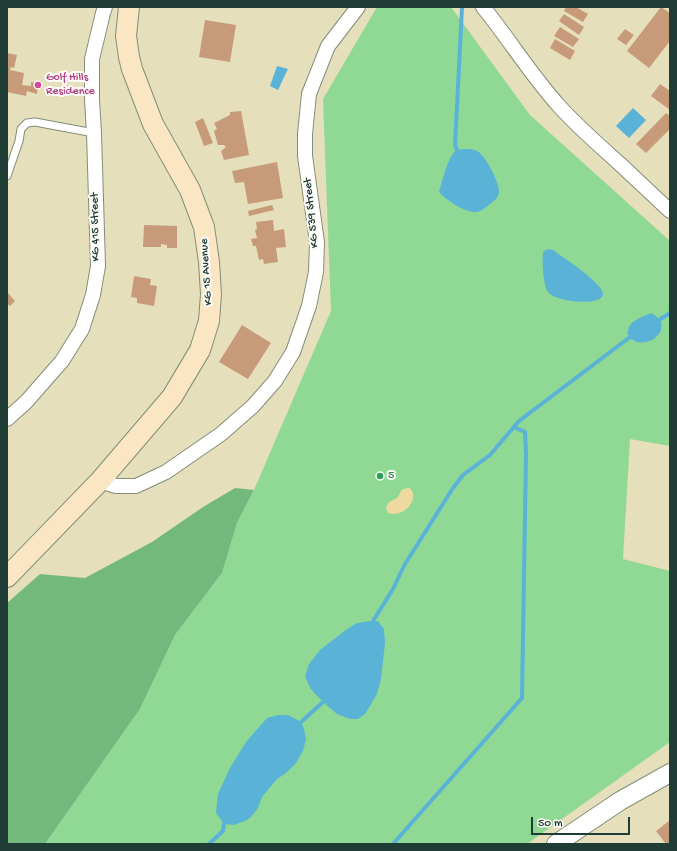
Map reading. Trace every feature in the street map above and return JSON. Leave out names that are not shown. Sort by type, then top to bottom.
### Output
[{"type":"main road","name":"KG 15 Avenue","points":[[7,577],[100,481],[172,397],[200,350],[209,322],[211,294],[209,262],[204,227],[190,190],[153,124],[132,69],[126,36],[129,7]]},
{"type":"street","name":"KG 415 Street","points":[[7,420],[26,402],[62,361],[82,329],[93,295],[98,266],[92,59],[102,12],[105,7]]},
{"type":"street","name":"KG 539 Street","points":[[100,481],[116,486],[136,486],[166,472],[221,434],[253,406],[275,382],[293,352],[309,306],[316,272],[317,242],[305,156],[305,134],[309,94],[328,46],[358,7]]},
{"type":"street","points":[[483,7],[528,68],[559,105],[592,140],[670,211]]},
{"type":"street","points":[[556,844],[620,801],[670,773]]},
{"type":"lane","points":[[7,176],[19,141],[21,129],[27,123],[34,122],[94,133]]},
{"type":"green space","points":[[377,7],[451,7],[530,115],[670,241],[670,446],[630,439],[623,559],[670,571],[670,742],[527,844],[45,844],[140,709],[175,635],[222,573],[237,523],[254,490],[331,311],[323,99]]},
{"type":"green space","points":[[235,488],[254,490],[237,523],[222,573],[175,635],[140,709],[45,844],[7,844],[7,603],[40,574],[85,578],[152,542],[203,507]]},
{"type":"sand","points":[[409,488],[412,491],[413,496],[410,505],[406,510],[395,514],[388,513],[386,508],[388,503],[397,498],[402,490]]},
{"type":"water","points":[[277,66],[288,69],[278,90],[270,86]]},
{"type":"water","points":[[633,108],[646,120],[629,138],[616,126]]},
{"type":"water","points":[[466,149],[475,150],[483,156],[491,168],[499,188],[499,194],[496,199],[484,209],[477,212],[472,212],[456,205],[446,199],[439,192],[450,158],[456,151]]},
{"type":"water","points":[[547,249],[553,250],[590,277],[601,289],[603,294],[601,298],[595,301],[578,302],[559,298],[548,292],[544,278],[543,261],[543,252]]},
{"type":"water","points":[[651,313],[658,318],[661,324],[661,330],[658,336],[645,342],[638,342],[631,339],[627,334],[633,322],[638,318]]},
{"type":"water","points":[[378,621],[384,629],[385,643],[381,679],[377,694],[365,714],[358,719],[350,719],[337,714],[323,702],[310,688],[305,676],[309,664],[320,650],[357,623]]},
{"type":"water","points":[[278,715],[288,715],[301,722],[306,739],[303,751],[296,763],[286,773],[277,779],[262,797],[258,808],[251,817],[234,825],[224,824],[216,813],[218,794],[230,768],[246,742],[267,718]]},
{"type":"building","points":[[566,7],[576,7],[588,14],[583,22],[564,11]]},
{"type":"building","points":[[661,7],[670,13],[670,41],[649,68],[627,51]]},
{"type":"building","points":[[564,14],[584,27],[579,35],[559,21]]},
{"type":"building","points":[[205,20],[236,25],[230,62],[199,57]]},
{"type":"building","points":[[560,27],[579,39],[573,47],[554,36]]},
{"type":"building","points":[[625,29],[634,35],[626,45],[617,39]]},
{"type":"building","points":[[555,39],[575,51],[570,60],[550,48]]},
{"type":"building","points":[[7,53],[17,55],[14,68],[11,67],[10,70],[24,73],[22,85],[31,86],[31,82],[36,83],[35,86],[38,86],[37,94],[27,91],[26,96],[7,92]]},
{"type":"building","points":[[660,84],[670,91],[670,110],[651,96]]},
{"type":"building","points":[[241,111],[249,155],[224,160],[221,151],[226,147],[224,145],[218,145],[214,131],[217,129],[214,123],[230,115],[230,112]]},
{"type":"building","points":[[666,113],[670,116],[670,129],[646,153],[636,144]]},
{"type":"building","points":[[203,118],[213,143],[204,146],[195,122]]},
{"type":"building","points":[[277,162],[283,198],[248,204],[244,182],[235,183],[232,171]]},
{"type":"building","points":[[272,205],[274,210],[249,216],[248,211]]},
{"type":"building","points":[[273,220],[274,231],[284,229],[286,247],[276,248],[278,262],[264,264],[263,259],[259,260],[256,246],[253,246],[251,239],[257,238],[255,230],[257,229],[256,222]]},
{"type":"building","points":[[144,225],[177,226],[177,248],[167,248],[167,245],[161,244],[161,247],[143,247]]},
{"type":"building","points":[[134,276],[151,279],[150,285],[157,286],[154,306],[137,303],[137,298],[131,297]]},
{"type":"building","points":[[7,292],[15,301],[10,306],[7,303]]},
{"type":"building","points":[[242,325],[271,343],[248,379],[219,362]]},
{"type":"building","points":[[669,821],[670,844],[666,844],[656,831]]},
{"type":"waterway","points":[[457,150],[455,145],[462,8]]},
{"type":"waterway","points":[[659,320],[670,313]]},
{"type":"waterway","points":[[373,621],[393,589],[405,564],[453,488],[463,475],[490,455],[519,421],[630,337]]},
{"type":"waterway","points":[[393,844],[522,698],[526,454],[525,432],[514,427]]},
{"type":"waterway","points":[[301,722],[323,702]]},
{"type":"waterway","points":[[209,844],[223,831],[224,824]]},
{"type":"place","name":"Golf Hills Residence","points":[[38,85]]},
{"type":"place","name":"5","points":[[380,476]]}]
